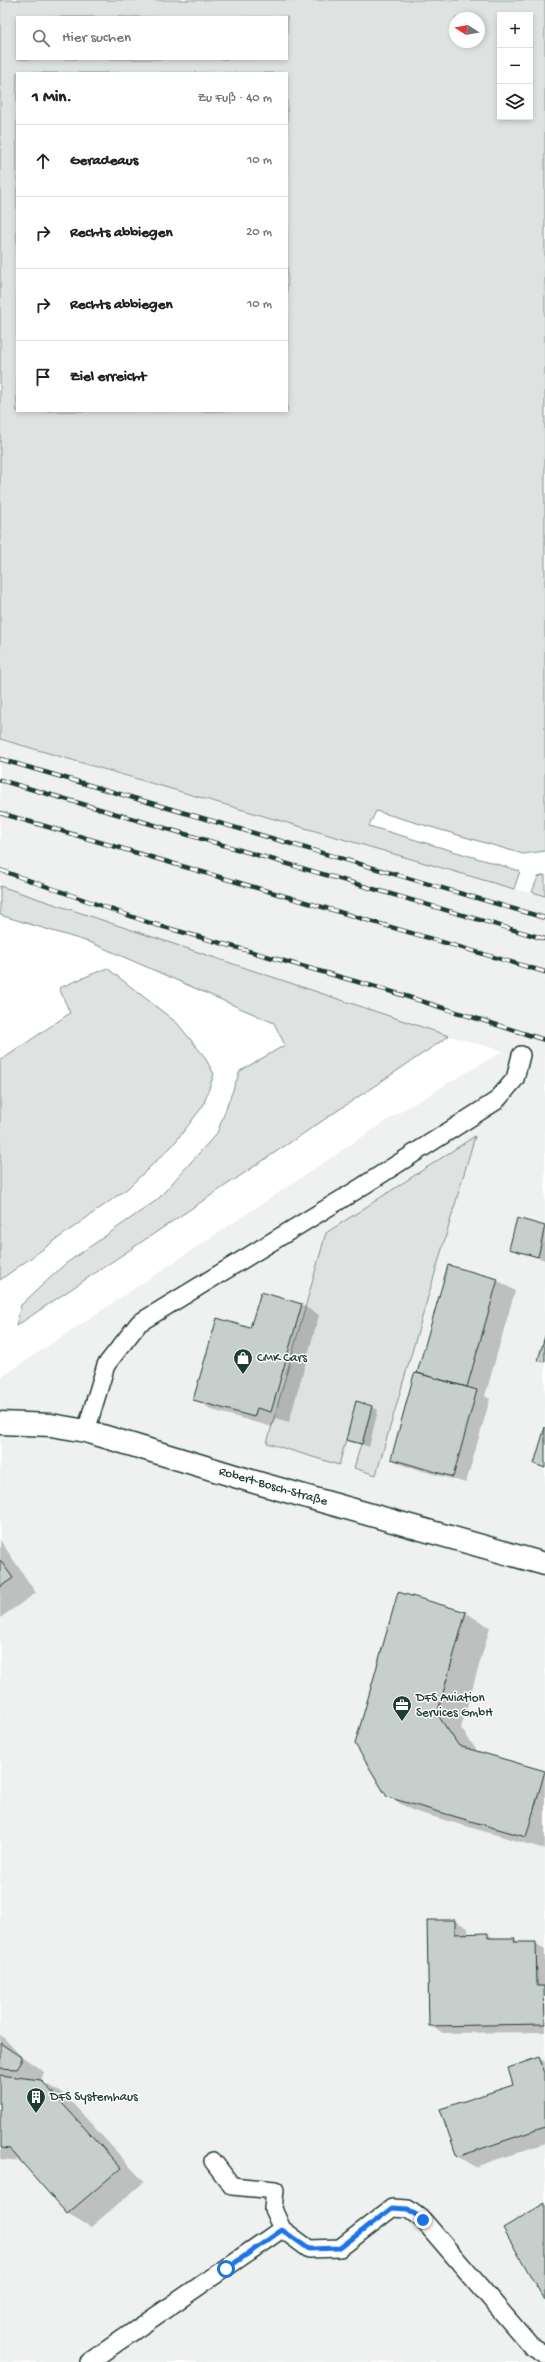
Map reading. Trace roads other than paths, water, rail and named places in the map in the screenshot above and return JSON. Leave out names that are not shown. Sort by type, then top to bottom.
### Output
[{"type":"street","name":"Robert-Bosch-Straße","points":[[0,1423],[51,1425],[86,1431],[258,1483],[545,1564]]},
{"type":"lane","points":[[86,1431],[106,1365],[138,1323],[355,1191],[496,1102],[515,1079],[521,1055]]},
{"type":"lane","points":[[213,2161],[232,2186],[275,2190],[273,2209],[282,2230],[309,2249],[340,2248],[392,2208],[408,2209],[423,2220],[530,2346],[545,2355]]},
{"type":"lane","points":[[90,2362],[282,2230]]},
{"type":"railway","points":[[0,759],[545,918]]},
{"type":"railway","points":[[0,780],[545,939]]},
{"type":"railway","points":[[0,813],[545,972]]},
{"type":"railway","points":[[0,870],[150,923],[386,990],[545,1040]]},
{"type":"place","name":"CMK Cars","points":[[243,1375]]},
{"type":"place","name":"DFS Aviation Services GmbH","points":[[402,1722]]},
{"type":"place","name":"DFS Systemhaus","points":[[36,2114]]}]
